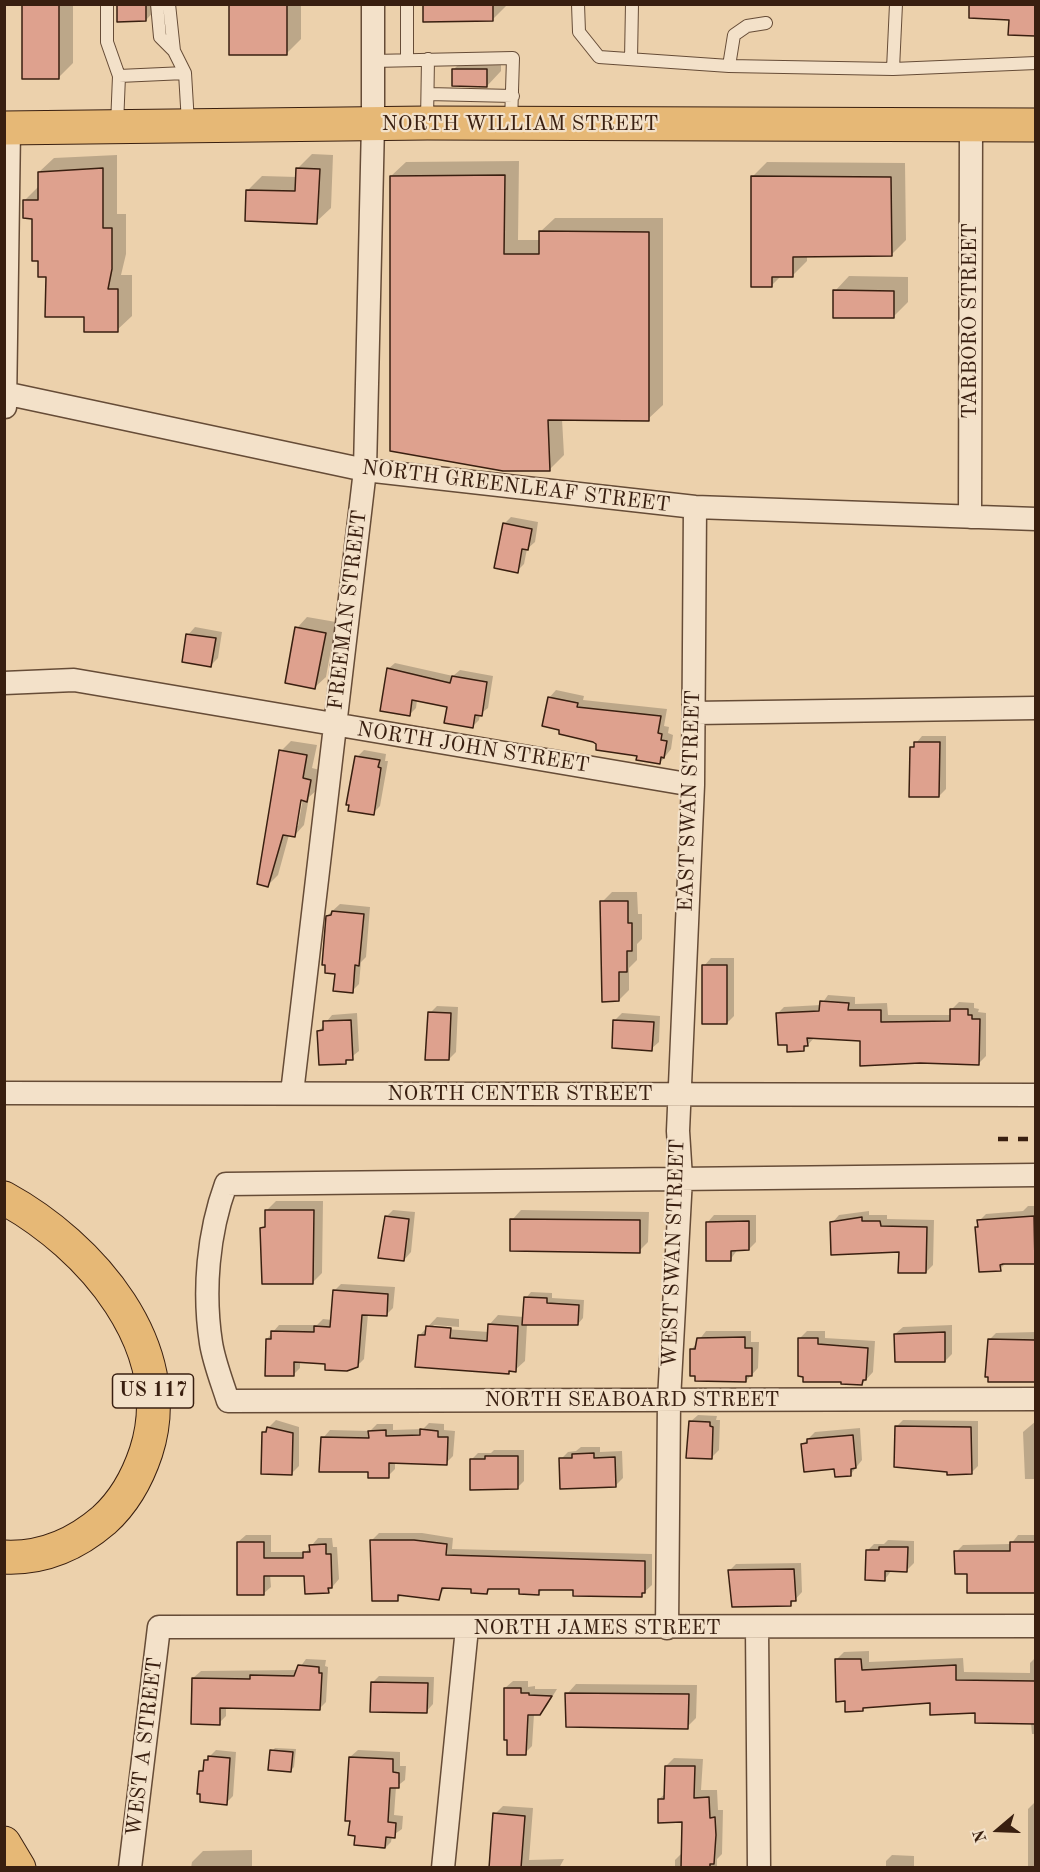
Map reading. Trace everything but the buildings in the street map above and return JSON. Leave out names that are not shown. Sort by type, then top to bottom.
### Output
[{"type":"main road","name":"NORTH WILLIAM STREET","points":[[7,128],[373,124],[427,109],[1035,125]]},
{"type":"main road","name":"US 117","points":[[4,1198],[51,1228],[78,1252],[103,1280],[125,1311],[144,1350],[153,1390],[154,1430],[139,1475],[118,1507],[88,1534],[56,1552],[4,1557]]},
{"type":"main road","points":[[4,1843],[19,1868]]},
{"type":"street","name":"FREEMAN STREET","points":[[292,1093],[365,470],[373,124],[373,4]]},
{"type":"street","name":"TARBORO STREET","points":[[970,517],[971,125]]},
{"type":"street","points":[[5,398],[7,128]]},
{"type":"street","name":"NORTH GREENLEAF STREET","points":[[5,398],[365,470],[695,507],[1035,519]]},
{"type":"street","name":"EAST SWAN STREET","points":[[680,1094],[693,785],[695,507]]},
{"type":"street","name":"NORTH JOHN STREET","points":[[4,683],[74,681],[693,785]]},
{"type":"street","points":[[694,713],[1035,708]]},
{"type":"street","name":"NORTH CENTER STREET","points":[[4,1093],[1035,1095]]},
{"type":"street","name":"WEST SWAN STREET","points":[[667,1628],[669,1400],[681,1178],[680,1094]]},
{"type":"street","points":[[681,1178],[1035,1175]]},
{"type":"street","name":"NORTH SEABOARD STREET","points":[[681,1178],[226,1184],[215,1215],[208,1288],[212,1344],[228,1401],[1035,1399]]},
{"type":"street","name":"NORTH JAMES STREET","points":[[159,1627],[1035,1626]]},
{"type":"street","name":"WEST A STREET","points":[[130,1868],[159,1627]]},
{"type":"street","points":[[757,1627],[759,1868]]},
{"type":"street","points":[[443,1868],[467,1628]]},
{"type":"lane","points":[[107,4],[107,42],[119,75],[117,127]]},
{"type":"lane","points":[[157,4],[160,37],[174,51],[185,74],[188,126]]},
{"type":"lane","points":[[170,4],[174,51]]},
{"type":"lane","points":[[407,4],[407,60]]},
{"type":"lane","points":[[578,4],[579,32],[599,57],[729,66],[892,69],[1035,63]]},
{"type":"lane","points":[[631,59],[632,4]]},
{"type":"lane","points":[[892,69],[896,4]]},
{"type":"lane","points":[[729,66],[734,35],[747,26],[766,23]]},
{"type":"lane","points":[[373,61],[513,58],[512,110]]},
{"type":"lane","points":[[427,109],[428,59]]},
{"type":"lane","points":[[119,75],[185,74]]},
{"type":"railway","points":[[998,1139],[1036,1139]]}]
